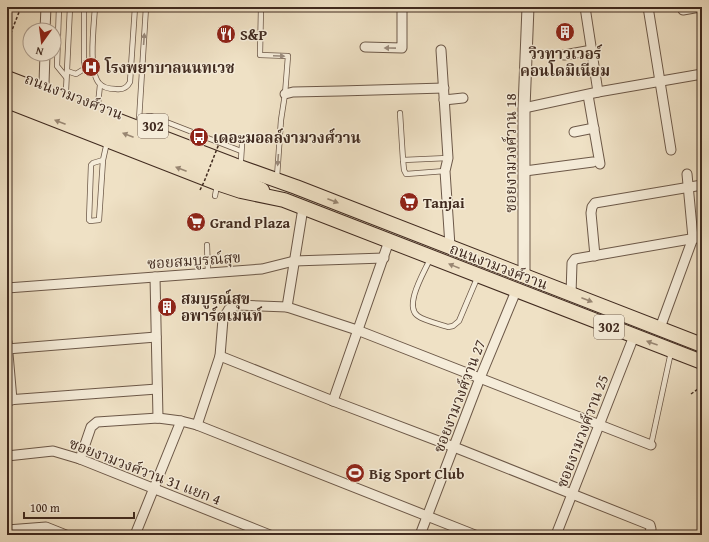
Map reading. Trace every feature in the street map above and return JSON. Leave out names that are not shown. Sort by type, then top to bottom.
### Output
[{"type":"main road","name":"ถนนงามวงศ์วาน","points":[[7,69],[139,120],[236,163],[284,200]]},
{"type":"main road","name":"ถนนงามวงศ์วาน","points":[[7,78],[236,163],[702,344]]},
{"type":"main road","name":"ถนนงามวงศ์วาน","points":[[7,89],[277,176],[296,187]]},
{"type":"main road","name":"ถนนงามวงศ์วาน","points":[[7,101],[108,140],[216,189],[241,191],[284,200],[702,362]]},
{"type":"street","points":[[45,22],[46,7]]},
{"type":"street","points":[[365,47],[402,48],[402,7]]},
{"type":"street","name":"ซอยงามวงศ์วาน 18","points":[[524,276],[524,108],[528,7]]},
{"type":"street","points":[[585,7],[598,92]]},
{"type":"street","points":[[648,7],[671,150]]},
{"type":"street","points":[[683,10],[700,7]]},
{"type":"street","points":[[441,50],[448,158],[445,171],[450,246]]},
{"type":"street","points":[[564,55],[592,50]]},
{"type":"street","points":[[44,83],[45,62]]},
{"type":"street","points":[[524,108],[598,92],[702,74]]},
{"type":"street","points":[[285,94],[294,92],[444,88]]},
{"type":"street","points":[[525,171],[597,163],[594,128],[588,95]]},
{"type":"street","points":[[444,100],[463,98]]},
{"type":"street","points":[[574,132],[594,128]]},
{"type":"street","points":[[660,328],[697,237],[687,174]]},
{"type":"street","points":[[595,256],[591,213],[594,204],[702,186]]},
{"type":"street","points":[[287,307],[303,208]]},
{"type":"street","points":[[571,294],[573,261],[697,237]]},
{"type":"street","points":[[333,401],[389,241]]},
{"type":"street","name":"ซอยสมบูรณ์สุข","points":[[7,288],[262,269],[294,261],[384,258]]},
{"type":"street","points":[[155,277],[158,418]]},
{"type":"street","name":"ซอยงามวงศ์วาน 27","points":[[420,535],[480,378],[516,291]]},
{"type":"street","points":[[197,425],[220,356],[224,319],[229,308],[238,305],[287,307],[357,330],[651,445]]},
{"type":"street","name":"ซอยงามวงศ์วาน 25","points":[[556,535],[634,336]]},
{"type":"street","points":[[7,349],[156,337]]},
{"type":"street","points":[[7,342],[9,400],[157,389]]},
{"type":"street","points":[[220,356],[333,401],[454,446],[650,525],[651,529],[649,535]]},
{"type":"street","points":[[80,460],[91,427],[97,422],[158,418],[181,421],[197,425],[475,535]]},
{"type":"street","points":[[135,535],[181,421]]},
{"type":"street","name":"ซอยงามวงศ์วาน 31 แยก 4","points":[[7,456],[53,451],[80,460],[270,535]]},
{"type":"street","points":[[7,530],[46,527],[66,535]]},
{"type":"lane","points":[[7,13],[9,7]]},
{"type":"lane","points":[[59,7],[57,66],[66,77]]},
{"type":"lane","points":[[66,91],[70,7]]},
{"type":"lane","points":[[66,71],[76,74],[84,69],[84,7]]},
{"type":"lane","points":[[95,7],[93,70],[95,78],[100,85],[107,88],[121,90],[130,82],[135,7]]},
{"type":"lane","points":[[139,120],[146,7]]},
{"type":"lane","points":[[261,7],[260,55],[288,56],[277,176]]},
{"type":"lane","points":[[98,104],[100,85]]},
{"type":"lane","points":[[400,113],[404,170],[408,174],[445,171]]},
{"type":"lane","points":[[102,160],[91,165],[90,221],[99,220],[102,160],[108,140]]},
{"type":"lane","points":[[236,163],[242,144]]},
{"type":"lane","points":[[403,160],[448,158]]},
{"type":"lane","points":[[207,245],[208,272]]},
{"type":"lane","points":[[431,257],[412,299],[413,311],[418,316],[448,327],[453,326],[459,321],[478,276]]},
{"type":"lane","points":[[651,445],[671,350]]},
{"type":"path","points":[[7,43],[21,7]]},
{"type":"path","points":[[200,190],[222,136]]},
{"type":"path","points":[[691,394],[702,386]]},
{"type":"place","name":"วิวทาวเวอร์ คอนโดมิเนียม","points":[[565,32]]},
{"type":"place","name":"S&P","points":[[226,34]]},
{"type":"place","name":"โรงพยาบาลนนทเวช","points":[[91,67]]},
{"type":"place","name":"เดอะมอลล์งามวงศ์วาน","points":[[199,137]]},
{"type":"place","name":"Tanjai","points":[[409,202]]},
{"type":"place","name":"Grand Plaza","points":[[196,222]]},
{"type":"place","name":"สมบูรณ์สุข อพาร์ตเมนท์","points":[[167,307]]},
{"type":"place","name":"Big Sport Club","points":[[355,473]]}]
